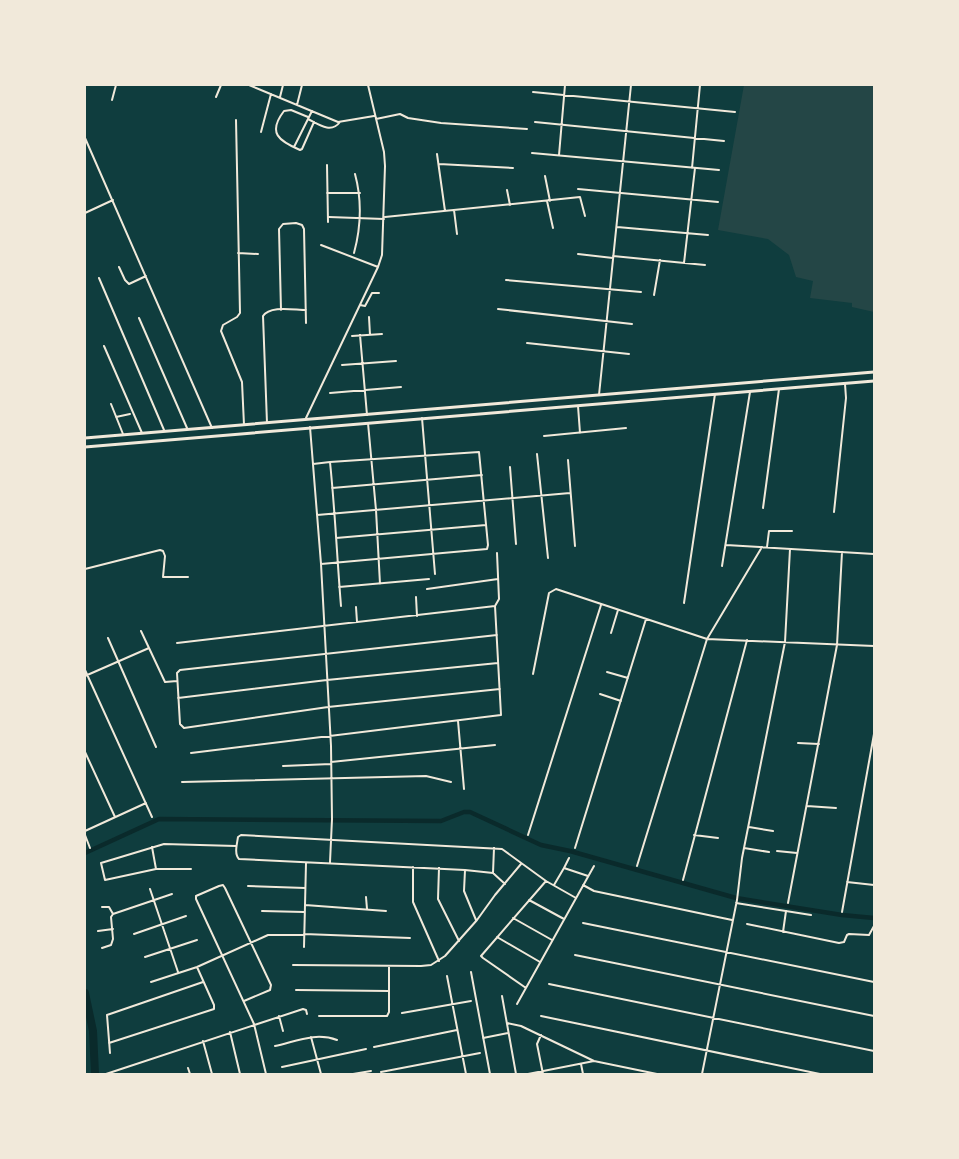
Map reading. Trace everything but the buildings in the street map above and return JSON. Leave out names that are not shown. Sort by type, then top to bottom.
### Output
[{"type":"main road","points":[[85,438],[874,372]]},
{"type":"main road","points":[[750,392],[751,382]]},
{"type":"main road","points":[[85,447],[874,382]]},
{"type":"main road","points":[[142,434],[144,442]]},
{"type":"street","points":[[112,100],[116,85]]},
{"type":"street","points":[[216,97],[221,85]]},
{"type":"street","points":[[249,85],[340,122],[400,114],[404,117],[441,123],[527,129]]},
{"type":"street","points":[[280,98],[283,85]]},
{"type":"street","points":[[297,105],[302,85]]},
{"type":"street","points":[[305,420],[382,255],[385,166],[368,85]]},
{"type":"street","points":[[559,156],[565,85]]},
{"type":"street","points":[[599,395],[631,85]]},
{"type":"street","points":[[684,263],[700,85]]},
{"type":"street","points":[[533,92],[735,112]]},
{"type":"street","points":[[261,132],[271,94]]},
{"type":"street","points":[[314,122],[303,148],[300,150],[282,142],[276,134],[283,112],[291,110],[324,127],[334,128],[340,122]]},
{"type":"street","points":[[294,147],[312,111]]},
{"type":"street","points":[[236,120],[240,313],[237,317],[223,325],[221,332],[242,382],[244,425]]},
{"type":"street","points":[[535,122],[724,142]]},
{"type":"street","points":[[85,138],[212,428]]},
{"type":"street","points":[[532,153],[719,170]]},
{"type":"street","points":[[437,154],[445,211]]},
{"type":"street","points":[[438,164],[513,168]]},
{"type":"street","points":[[327,165],[328,222]]},
{"type":"street","points":[[354,253],[359,234],[360,193],[355,174]]},
{"type":"street","points":[[546,176],[553,228]]},
{"type":"street","points":[[578,189],[718,202]]},
{"type":"street","points":[[507,190],[510,205]]},
{"type":"street","points":[[327,193],[360,193]]},
{"type":"street","points":[[328,217],[384,218],[580,197],[585,216]]},
{"type":"street","points":[[85,213],[113,200]]},
{"type":"street","points":[[454,210],[457,234]]},
{"type":"street","points":[[281,310],[280,229],[283,224],[302,225],[304,229],[306,323]]},
{"type":"street","points":[[617,227],[708,235]]},
{"type":"street","points":[[321,245],[378,267]]},
{"type":"street","points":[[238,252],[258,254]]},
{"type":"street","points":[[578,254],[705,265]]},
{"type":"street","points":[[654,295],[660,260]]},
{"type":"street","points":[[119,267],[129,284],[146,276]]},
{"type":"street","points":[[99,278],[165,432]]},
{"type":"street","points":[[506,280],[641,292]]},
{"type":"street","points":[[360,305],[366,306],[372,293],[379,293]]},
{"type":"street","points":[[498,309],[632,324]]},
{"type":"street","points":[[268,423],[263,316],[268,311],[306,310]]},
{"type":"street","points":[[369,317],[370,335]]},
{"type":"street","points":[[139,318],[188,430]]},
{"type":"street","points":[[352,336],[382,334]]},
{"type":"street","points":[[360,336],[367,415]]},
{"type":"street","points":[[527,343],[629,354]]},
{"type":"street","points":[[104,346],[142,434]]},
{"type":"street","points":[[342,365],[396,361]]},
{"type":"street","points":[[834,512],[846,384]]},
{"type":"street","points":[[330,393],[401,387]]},
{"type":"street","points":[[763,508],[779,389]]},
{"type":"street","points":[[722,566],[750,392]]},
{"type":"street","points":[[684,603],[715,394]]},
{"type":"street","points":[[111,404],[123,435]]},
{"type":"street","points":[[578,406],[580,433]]},
{"type":"street","points":[[116,417],[130,414]]},
{"type":"street","points":[[422,418],[435,574]]},
{"type":"street","points":[[368,423],[376,510],[380,584]]},
{"type":"street","points":[[310,427],[321,564],[330,736],[332,819],[330,862]]},
{"type":"street","points":[[544,436],[626,428]]},
{"type":"street","points":[[313,464],[479,452],[482,475],[487,549],[321,564]]},
{"type":"street","points":[[538,454],[548,558]]},
{"type":"street","points":[[568,460],[575,546]]},
{"type":"street","points":[[330,462],[341,606]]},
{"type":"street","points":[[510,466],[516,544]]},
{"type":"street","points":[[332,488],[482,475]]},
{"type":"street","points":[[317,515],[570,493]]},
{"type":"street","points":[[335,538],[486,526]]},
{"type":"street","points":[[767,547],[769,531],[792,531]]},
{"type":"street","points":[[726,544],[874,554]]},
{"type":"street","points":[[637,866],[707,639],[762,547]]},
{"type":"street","points":[[702,1074],[738,895],[744,848],[785,642],[790,549]]},
{"type":"street","points":[[85,569],[160,550],[163,551],[165,556],[164,578],[188,576]]},
{"type":"street","points":[[788,903],[837,645],[842,552]]},
{"type":"street","points":[[191,753],[501,715],[495,606],[499,599],[497,553]]},
{"type":"street","points":[[427,589],[498,579]]},
{"type":"street","points":[[339,587],[429,580]]},
{"type":"street","points":[[532,674],[550,593],[556,589],[707,639],[874,646]]},
{"type":"street","points":[[416,597],[418,616]]},
{"type":"street","points":[[528,835],[601,605]]},
{"type":"street","points":[[177,643],[495,606]]},
{"type":"street","points":[[356,607],[357,623]]},
{"type":"street","points":[[610,633],[618,610]]},
{"type":"street","points":[[574,848],[646,620]]},
{"type":"street","points":[[141,631],[165,682],[177,681]]},
{"type":"street","points":[[497,635],[177,671],[177,698],[181,727],[328,707],[500,689]]},
{"type":"street","points":[[108,638],[156,747]]},
{"type":"street","points":[[683,880],[747,640]]},
{"type":"street","points":[[86,676],[148,648]]},
{"type":"street","points":[[177,698],[327,680],[498,663]]},
{"type":"street","points":[[85,670],[86,676],[152,817]]},
{"type":"street","points":[[607,672],[628,678]]},
{"type":"street","points":[[600,694],[621,701]]},
{"type":"street","points":[[458,721],[464,789]]},
{"type":"street","points":[[842,912],[874,734]]},
{"type":"street","points":[[798,742],[819,744]]},
{"type":"street","points":[[283,766],[331,763],[494,744]]},
{"type":"street","points":[[85,752],[115,817]]},
{"type":"street","points":[[182,782],[426,776],[451,782]]},
{"type":"street","points":[[85,831],[146,803]]},
{"type":"street","points":[[807,806],[836,808]]},
{"type":"street","points":[[749,827],[774,831]]},
{"type":"street","points":[[85,835],[90,848]]},
{"type":"street","points":[[694,835],[718,838]]},
{"type":"street","points":[[505,884],[493,872],[237,858],[236,846],[240,836],[502,849],[546,881],[576,898]]},
{"type":"street","points":[[191,869],[156,868],[105,880],[100,863],[164,844],[236,846]]},
{"type":"street","points":[[152,847],[156,868]]},
{"type":"street","points":[[493,872],[494,848]]},
{"type":"street","points":[[744,848],[769,852]]},
{"type":"street","points":[[777,851],[798,853]]},
{"type":"street","points":[[554,885],[569,858]]},
{"type":"street","points":[[304,947],[306,863]]},
{"type":"street","points":[[293,965],[426,966],[439,961],[477,920],[521,864]]},
{"type":"street","points":[[517,1004],[594,866]]},
{"type":"street","points":[[413,867],[412,898],[439,961]]},
{"type":"street","points":[[439,868],[439,903],[459,941]]},
{"type":"street","points":[[564,868],[588,876]]},
{"type":"street","points":[[465,870],[464,891],[477,920]]},
{"type":"street","points":[[526,988],[482,958],[482,953],[546,881]]},
{"type":"street","points":[[847,882],[874,885]]},
{"type":"street","points":[[583,885],[594,891],[732,920]]},
{"type":"street","points":[[244,1001],[271,988],[271,985],[223,886],[196,896],[254,1024],[266,1074]]},
{"type":"street","points":[[248,886],[305,888]]},
{"type":"street","points":[[150,889],[178,973]]},
{"type":"street","points":[[113,914],[172,894]]},
{"type":"street","points":[[366,897],[368,910]]},
{"type":"street","points":[[529,900],[564,919]]},
{"type":"street","points":[[736,903],[811,915]]},
{"type":"street","points":[[304,905],[386,911]]},
{"type":"street","points":[[102,907],[109,907],[113,914],[111,917],[113,929],[112,944],[102,948]]},
{"type":"street","points":[[262,911],[304,912]]},
{"type":"street","points":[[782,932],[786,911]]},
{"type":"street","points":[[134,934],[186,916]]},
{"type":"street","points":[[513,918],[552,940]]},
{"type":"street","points":[[584,923],[874,982]]},
{"type":"street","points":[[747,924],[839,943],[844,942],[849,934],[869,934],[874,926]]},
{"type":"street","points":[[98,931],[113,929]]},
{"type":"street","points":[[151,982],[197,967],[268,935],[304,934],[410,938]]},
{"type":"street","points":[[497,937],[540,962]]},
{"type":"street","points":[[145,957],[197,940]]},
{"type":"street","points":[[575,955],[874,1016]]},
{"type":"street","points":[[319,1016],[387,1016],[390,1012],[390,966]]},
{"type":"street","points":[[109,1043],[214,1009],[214,1005],[197,967]]},
{"type":"street","points":[[471,972],[490,1074]]},
{"type":"street","points":[[447,976],[466,1074]]},
{"type":"street","points":[[110,1053],[106,1018],[108,1015],[204,982]]},
{"type":"street","points":[[549,984],[874,1051]]},
{"type":"street","points":[[296,990],[390,991]]},
{"type":"street","points":[[502,996],[516,1074]]},
{"type":"street","points":[[402,1013],[471,1001]]},
{"type":"street","points":[[106,1074],[303,1008],[306,1010],[306,1014]]},
{"type":"street","points":[[279,1016],[283,1030]]},
{"type":"street","points":[[541,1016],[820,1074]]},
{"type":"street","points":[[507,1023],[521,1026],[594,1061],[657,1074]]},
{"type":"street","points":[[374,1047],[456,1030]]},
{"type":"street","points":[[230,1032],[240,1074]]},
{"type":"street","points":[[483,1038],[508,1032]]},
{"type":"street","points":[[541,1035],[537,1044],[542,1073]]},
{"type":"street","points":[[275,1046],[311,1037],[323,1036],[337,1040]]},
{"type":"street","points":[[311,1037],[321,1074]]},
{"type":"street","points":[[203,1041],[212,1074]]},
{"type":"street","points":[[282,1067],[366,1049]]},
{"type":"street","points":[[381,1072],[480,1053]]},
{"type":"street","points":[[528,1074],[542,1073],[594,1061]]},
{"type":"street","points":[[581,1063],[583,1074]]},
{"type":"street","points":[[188,1068],[190,1074]]},
{"type":"street","points":[[557,1068],[558,1074]]},
{"type":"street","points":[[353,1074],[371,1070]]},
{"type":"shaded area","points":[[744,85],[874,85],[874,312],[852,307],[852,303],[810,298],[813,281],[796,277],[789,255],[768,239],[718,230]]},
{"type":"waterway","points":[[85,853],[159,819],[441,821],[464,812],[470,812],[541,845],[570,851],[736,898],[842,915],[874,918]]},
{"type":"waterway","points":[[85,993],[93,1031],[95,1074]]}]
